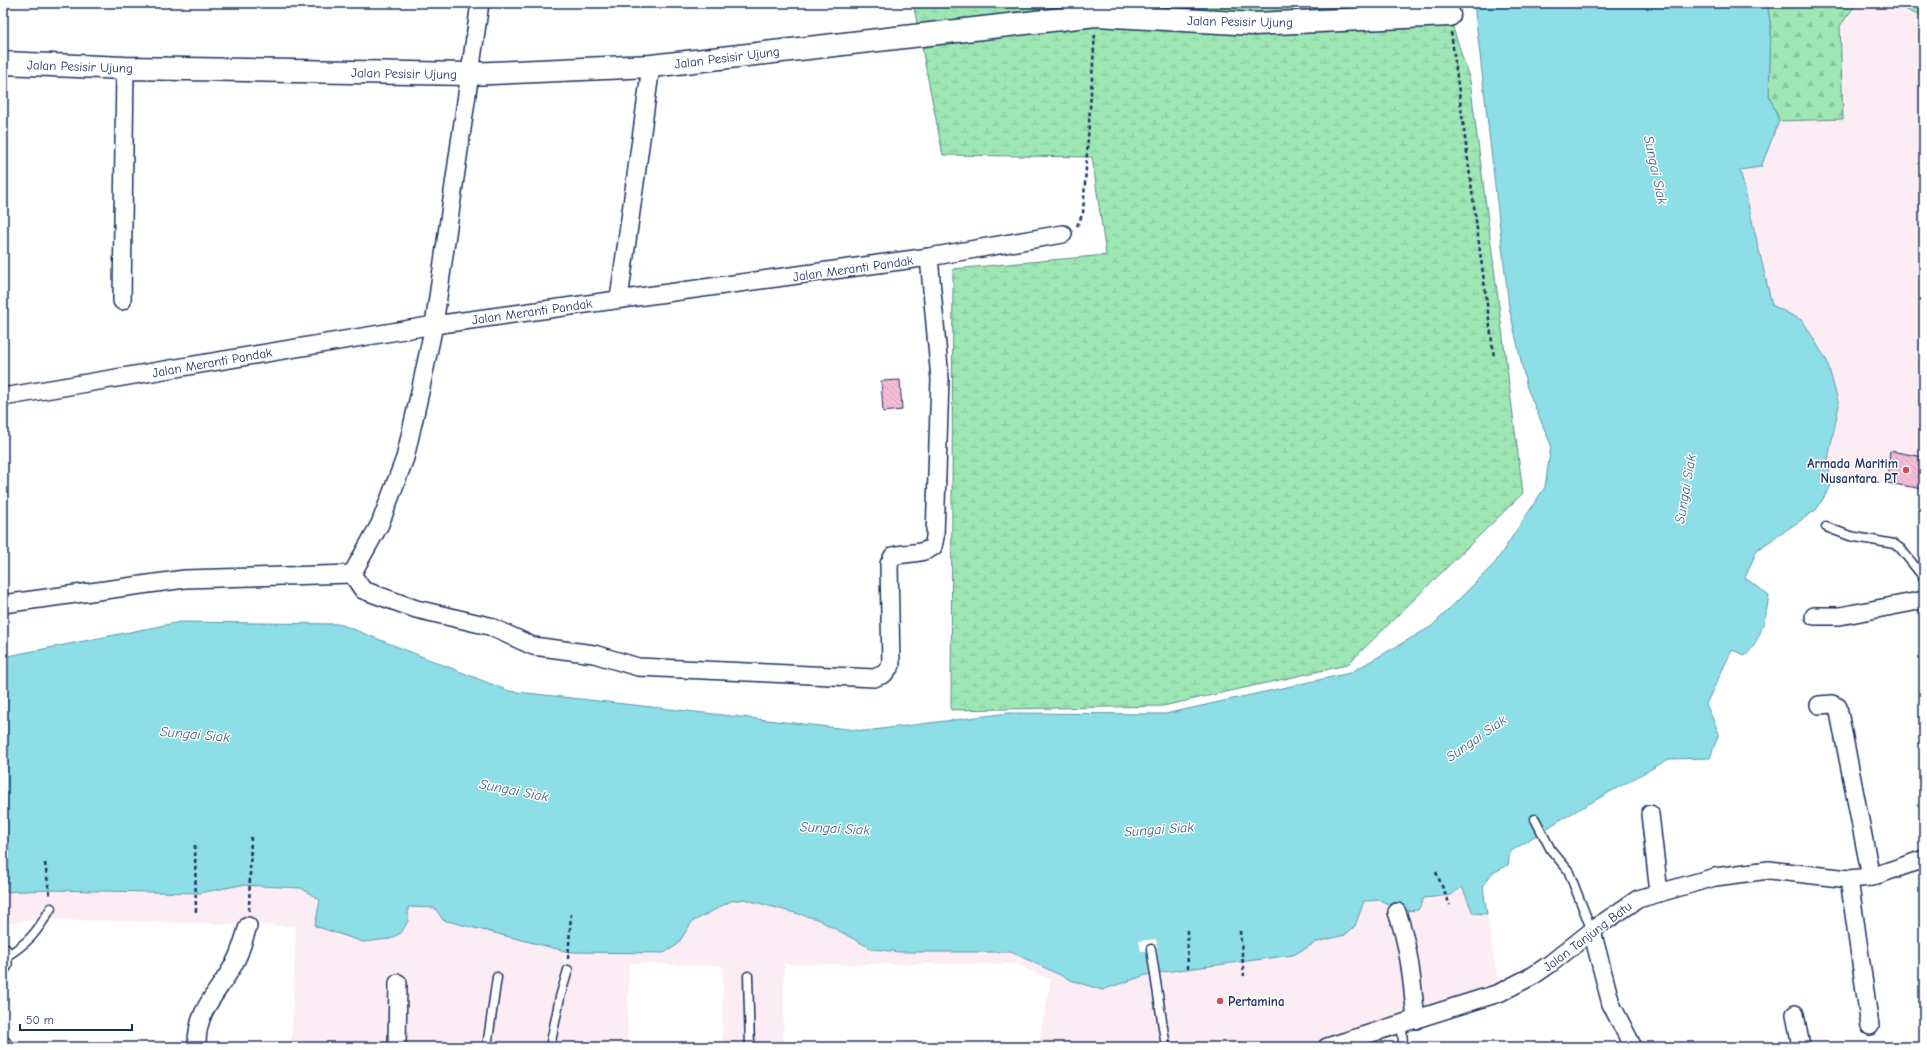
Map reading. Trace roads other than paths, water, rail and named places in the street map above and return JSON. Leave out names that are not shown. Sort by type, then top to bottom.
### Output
[{"type":"street","points":[[352,574],[380,524],[404,458],[434,324],[480,3]]},
{"type":"street","name":"Jalan Pesisir Ujung","points":[[3,63],[125,68],[469,74],[651,66],[1098,9],[1254,24],[1448,9]]},
{"type":"street","points":[[619,299],[651,66]]},
{"type":"street","points":[[122,301],[125,68]]},
{"type":"street","name":"Jalan Meranti Pandak","points":[[3,397],[434,324],[929,257],[1063,234]]},
{"type":"street","points":[[352,574],[363,590],[416,609],[489,626],[533,646],[594,654],[638,667],[874,678],[884,674],[891,665],[889,564],[893,556],[902,553],[925,552],[933,547],[935,537],[940,379],[929,257]]},
{"type":"street","points":[[3,604],[185,579],[352,574]]},
{"type":"street","points":[[1814,616],[1840,616],[1924,600]]},
{"type":"street","points":[[1819,705],[1832,704],[1838,707],[1871,877]]},
{"type":"street","points":[[1650,814],[1659,893]]},
{"type":"street","name":"Jalan Tanjung Batu","points":[[1327,1047],[1499,992],[1534,975],[1592,931],[1638,899],[1715,877],[1769,870],[1850,879],[1871,877],[1924,859]]},
{"type":"street","points":[[1850,879],[1870,1026]]},
{"type":"street","points":[[1397,912],[1406,936],[1411,964],[1409,1022]]},
{"type":"street","points":[[197,1047],[197,1032],[202,1014],[235,963],[248,926]]},
{"type":"street","points":[[1592,931],[1611,1004],[1633,1047]]},
{"type":"street","points":[[397,1047],[398,983]]},
{"type":"street","points":[[1795,1014],[1801,1047]]},
{"type":"lane","points":[[1826,527],[1850,536],[1894,544],[1901,549],[1924,578]]},
{"type":"lane","points":[[1535,819],[1551,850],[1568,870],[1592,931]]},
{"type":"lane","points":[[3,958],[26,944],[37,932],[51,908]]},
{"type":"lane","points":[[1151,950],[1166,1047]]},
{"type":"lane","points":[[550,1047],[560,996],[568,970]]},
{"type":"lane","points":[[748,976],[750,1047]]},
{"type":"lane","points":[[487,1047],[498,977]]},
{"type":"lane","points":[[1404,1047],[1409,1022]]},
{"type":"water","name":"Sungai Siak","points":[[1474,3],[1767,3],[1771,28],[1769,95],[1779,121],[1761,167],[1740,170],[1772,305],[1803,321],[1827,361],[1839,405],[1828,459],[1831,486],[1816,510],[1757,550],[1745,578],[1769,595],[1766,611],[1756,642],[1745,655],[1732,650],[1706,704],[1719,733],[1710,758],[1669,759],[1560,820],[1510,852],[1508,865],[1491,874],[1483,887],[1487,914],[1473,913],[1462,887],[1451,895],[1424,898],[1418,910],[1406,911],[1380,900],[1364,901],[1355,926],[1345,935],[1317,942],[1293,955],[1149,974],[1102,990],[1073,981],[1011,952],[899,952],[872,949],[817,919],[744,899],[731,901],[692,922],[677,945],[664,953],[569,952],[443,920],[435,908],[408,907],[408,921],[401,933],[390,939],[363,942],[315,926],[320,900],[301,888],[241,885],[200,893],[49,890],[3,892],[3,657],[180,622],[340,624],[509,691],[865,731],[1009,713],[1165,714],[1350,673],[1432,626],[1495,563],[1545,487],[1551,445],[1527,388],[1509,307]]},
{"type":"place","name":"Armada Maritim Nusantara. PT","points":[[1906,470]]},
{"type":"place","name":"Pertamina","points":[[1220,1001]]}]
